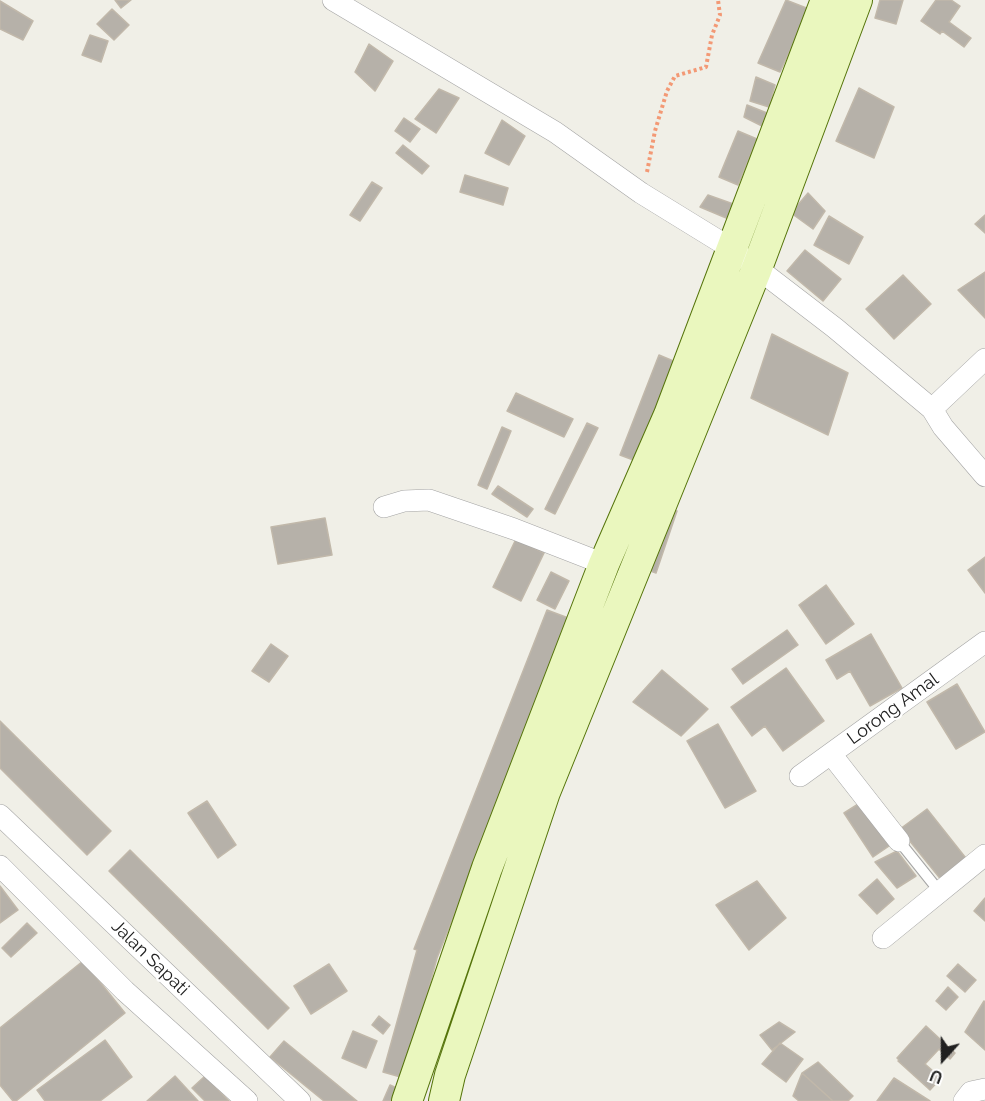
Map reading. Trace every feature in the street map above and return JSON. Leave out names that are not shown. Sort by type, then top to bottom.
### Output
[{"type":"street","points":[[333,0],[555,132],[641,193],[732,249],[835,328],[932,409],[943,427],[985,476]]},
{"type":"street","points":[[407,1101],[431,1037],[487,868],[604,564],[669,415],[826,0]]},
{"type":"street","points":[[444,1101],[450,1075],[545,792],[757,268],[857,0]]},
{"type":"street","points":[[932,409],[985,359]]},
{"type":"street","points":[[384,507],[404,501],[429,500],[514,529],[604,564]]},
{"type":"street","name":"Lorong Amal","points":[[800,776],[985,642]]},
{"type":"street","points":[[831,754],[899,841]]},
{"type":"street","name":"Jalan Sapati","points":[[0,815],[300,1101]]},
{"type":"street","points":[[883,938],[985,855]]},
{"type":"street","points":[[0,867],[125,991],[248,1101]]},
{"type":"street","points":[[964,1101],[971,1092],[985,1089]]},
{"type":"lane","points":[[899,841],[939,891]]},
{"type":"path","points":[[641,193],[649,166],[655,130],[667,91],[675,76],[706,67],[712,35],[720,15],[718,0]]},
{"type":"building","points":[[115,0],[131,0],[121,8]]},
{"type":"building","points":[[786,0],[809,9],[780,72],[758,63]]},
{"type":"building","points":[[880,0],[903,0],[896,24],[875,18]]},
{"type":"building","points":[[936,0],[951,0],[960,6],[949,22],[971,38],[964,47],[942,31],[940,34],[921,21]]},
{"type":"building","points":[[0,1],[33,21],[23,40],[0,29]]},
{"type":"building","points":[[112,9],[129,25],[114,40],[97,24]]},
{"type":"building","points":[[90,35],[108,41],[101,62],[82,55]]},
{"type":"building","points":[[369,44],[393,61],[375,91],[355,72]]},
{"type":"building","points":[[756,77],[775,85],[769,107],[750,101]]},
{"type":"building","points":[[859,88],[894,107],[874,158],[836,141]]},
{"type":"building","points":[[439,89],[459,98],[436,133],[415,119]]},
{"type":"building","points":[[747,105],[767,113],[762,126],[744,117]]},
{"type":"building","points":[[404,118],[420,129],[410,142],[395,131]]},
{"type":"building","points":[[502,120],[525,136],[509,165],[485,153]]},
{"type":"building","points":[[738,131],[757,139],[738,185],[719,177]]},
{"type":"building","points":[[403,145],[429,166],[422,174],[396,153]]},
{"type":"building","points":[[465,175],[508,188],[503,205],[460,192]]},
{"type":"building","points":[[372,182],[382,188],[360,221],[350,215]]},
{"type":"building","points":[[808,193],[825,211],[813,229],[791,213]]},
{"type":"building","points":[[708,195],[739,206],[731,220],[700,207]]},
{"type":"building","points":[[985,215],[985,233],[975,224]]},
{"type":"building","points":[[829,216],[863,237],[849,264],[814,245]]},
{"type":"building","points":[[805,250],[841,279],[823,301],[787,271]]},
{"type":"building","points":[[985,272],[985,318],[958,290]]},
{"type":"building","points":[[903,275],[931,304],[894,339],[866,309]]},
{"type":"building","points":[[772,334],[848,373],[828,435],[751,398]]},
{"type":"building","points":[[659,355],[683,365],[644,464],[620,455]]},
{"type":"building","points":[[516,393],[573,419],[564,437],[507,411]]},
{"type":"building","points":[[587,423],[598,428],[555,514],[545,509]]},
{"type":"building","points":[[502,427],[511,431],[487,489],[478,485]]},
{"type":"building","points":[[498,486],[533,509],[527,517],[492,494]]},
{"type":"building","points":[[663,507],[677,511],[656,573],[642,568]]},
{"type":"building","points":[[325,518],[332,555],[278,564],[271,527]]},
{"type":"building","points":[[516,539],[544,553],[521,601],[493,587]]},
{"type":"building","points":[[985,557],[985,593],[968,570]]},
{"type":"building","points":[[551,572],[569,581],[555,609],[537,600]]},
{"type":"building","points":[[826,585],[854,624],[826,644],[799,605]]},
{"type":"building","points":[[547,610],[571,619],[437,958],[404,1078],[383,1072],[417,950],[414,949]]},
{"type":"building","points":[[787,630],[798,645],[743,684],[732,669]]},
{"type":"building","points":[[871,634],[902,688],[870,706],[850,671],[837,679],[826,660]]},
{"type":"building","points":[[271,644],[288,656],[269,682],[252,671]]},
{"type":"building","points":[[786,668],[824,721],[783,751],[765,726],[752,736],[731,707]]},
{"type":"building","points":[[662,670],[708,709],[681,736],[633,702]]},
{"type":"building","points":[[957,684],[985,732],[956,749],[927,702]]},
{"type":"building","points":[[0,721],[111,831],[87,855],[0,768]]},
{"type":"building","points":[[718,724],[756,791],[725,808],[687,741]]},
{"type":"building","points":[[207,801],[236,845],[218,858],[188,813]]},
{"type":"building","points":[[863,801],[892,844],[873,857],[844,813]]},
{"type":"building","points":[[927,809],[969,862],[943,882],[900,829]]},
{"type":"building","points":[[130,850],[289,1008],[268,1029],[109,871]]},
{"type":"building","points":[[897,851],[916,876],[897,888],[875,862]]},
{"type":"building","points":[[877,879],[894,899],[877,914],[859,895]]},
{"type":"building","points":[[757,881],[786,918],[749,950],[716,905]]},
{"type":"building","points":[[0,886],[18,910],[0,923]]},
{"type":"building","points":[[985,898],[985,921],[974,911]]},
{"type":"building","points":[[27,923],[37,933],[11,957],[2,948]]},
{"type":"building","points":[[83,961],[125,1013],[16,1101],[13,1101],[0,1085],[0,1028]]},
{"type":"building","points":[[329,964],[347,991],[311,1014],[294,986]]},
{"type":"building","points":[[958,964],[976,980],[965,992],[947,976]]},
{"type":"building","points":[[948,987],[958,997],[946,1010],[936,1001]]},
{"type":"building","points":[[985,1002],[985,1050],[965,1032]]},
{"type":"building","points":[[379,1016],[390,1025],[383,1034],[372,1025]]},
{"type":"building","points":[[779,1022],[795,1032],[772,1050],[760,1035]]},
{"type":"building","points":[[926,1026],[955,1053],[950,1059],[939,1049],[925,1064],[941,1078],[930,1090],[897,1058]]},
{"type":"building","points":[[353,1031],[377,1041],[366,1068],[342,1058]]},
{"type":"building","points":[[105,1040],[132,1077],[100,1101],[45,1101],[37,1090]]},
{"type":"building","points":[[284,1041],[357,1101],[324,1101],[270,1057]]},
{"type":"building","points":[[780,1043],[803,1059],[786,1082],[762,1064]]},
{"type":"building","points":[[818,1062],[853,1096],[848,1101],[833,1101],[802,1073]]},
{"type":"building","points":[[802,1073],[833,1101],[799,1101],[793,1096]]},
{"type":"building","points":[[175,1076],[198,1101],[147,1101]]},
{"type":"building","points":[[205,1076],[229,1101],[205,1101],[192,1088]]},
{"type":"building","points":[[894,1078],[930,1101],[877,1101]]},
{"type":"building","points":[[390,1085],[408,1093],[404,1101],[383,1101]]}]
